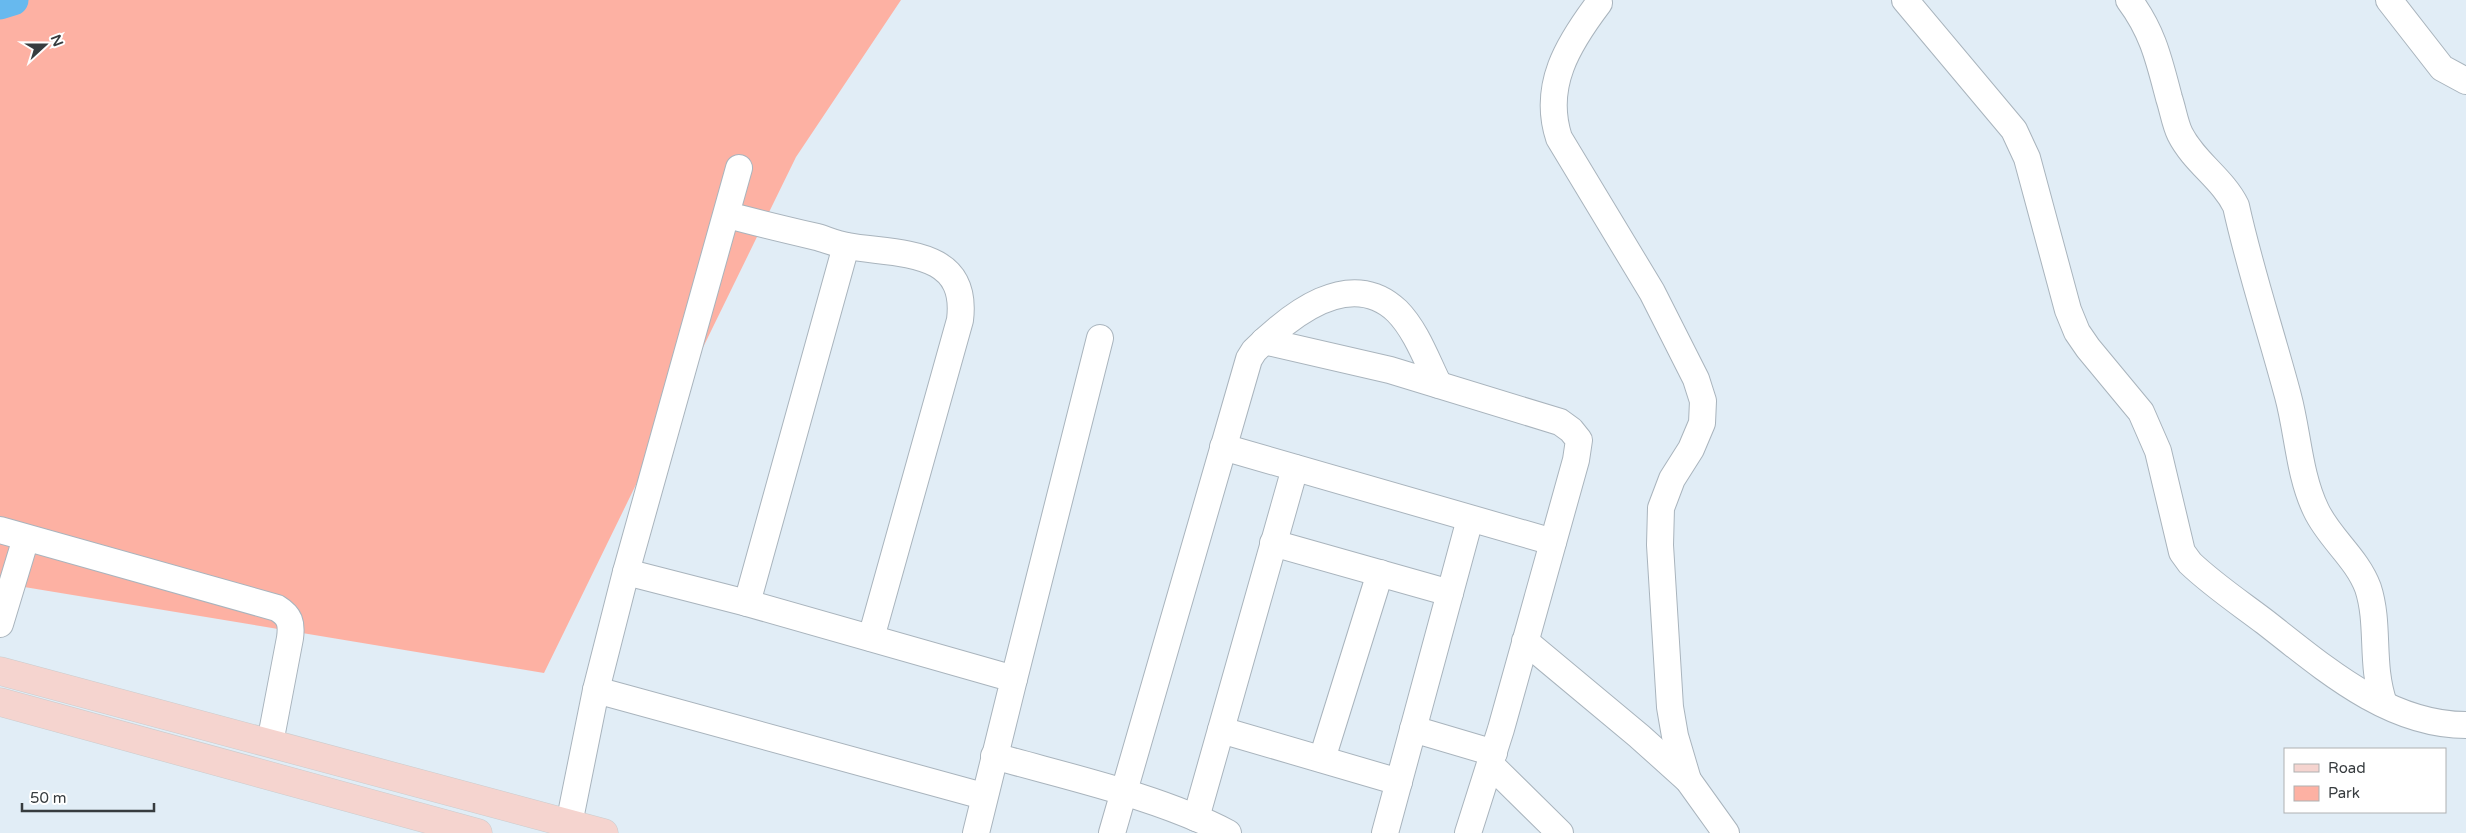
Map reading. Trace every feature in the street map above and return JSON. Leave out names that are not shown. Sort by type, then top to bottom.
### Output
[{"type":"main road","points":[[0,671],[604,833]]},
{"type":"main road","points":[[0,702],[478,833]]},
{"type":"street","points":[[1905,0],[2014,130],[2027,158],[2068,310],[2077,332],[2141,412],[2158,451],[2182,552],[2199,571],[2337,678],[2408,715],[2440,724],[2466,725]]},
{"type":"street","points":[[2129,0],[2145,21],[2156,51],[2179,132],[2191,153],[2231,196],[2236,206],[2267,326],[2288,396],[2309,492],[2325,524],[2358,568],[2373,606],[2376,679],[2384,704]]},
{"type":"street","points":[[2389,0],[2442,68],[2466,81]]},
{"type":"street","points":[[1598,3],[1578,31],[1560,64],[1553,104],[1553,120],[1559,138],[1652,292],[1696,379],[1702,401],[1702,423],[1691,449],[1672,479],[1661,508],[1660,546],[1670,707],[1675,736],[1688,780]]},
{"type":"street","points":[[569,824],[596,690],[626,572],[728,215],[739,168]]},
{"type":"street","points":[[728,215],[846,246],[901,251],[922,257],[945,269],[958,286],[962,304],[960,320],[871,638]]},
{"type":"street","points":[[747,603],[846,246]]},
{"type":"street","points":[[1112,833],[1249,359],[1264,341],[1304,310],[1328,297],[1353,292],[1373,296],[1396,311],[1412,332],[1439,385]]},
{"type":"street","points":[[976,833],[983,796],[1100,338]]},
{"type":"street","points":[[1264,341],[1390,370],[1560,422],[1579,440],[1576,460],[1492,758],[1468,833]]},
{"type":"street","points":[[1223,448],[1553,542]]},
{"type":"street","points":[[1196,818],[1295,468]]},
{"type":"street","points":[[1385,833],[1470,519]]},
{"type":"street","points":[[0,530],[277,608],[286,614],[292,625],[270,743]]},
{"type":"street","points":[[0,624],[26,538]]},
{"type":"street","points":[[1274,543],[1450,593]]},
{"type":"street","points":[[626,572],[747,603],[1014,679]]},
{"type":"street","points":[[1322,759],[1380,573]]},
{"type":"street","points":[[1525,641],[1639,736],[1688,780],[1726,833]]},
{"type":"street","points":[[596,690],[983,796]]},
{"type":"street","points":[[1413,729],[1492,758],[1560,833]]},
{"type":"street","points":[[1221,730],[1399,782]]},
{"type":"street","points":[[994,756],[1124,793],[1196,818],[1228,833]]},
{"type":"green space","points":[[0,0],[901,0],[796,157],[544,673],[0,583]]},
{"type":"waterway","points":[[0,4],[13,0]]}]
